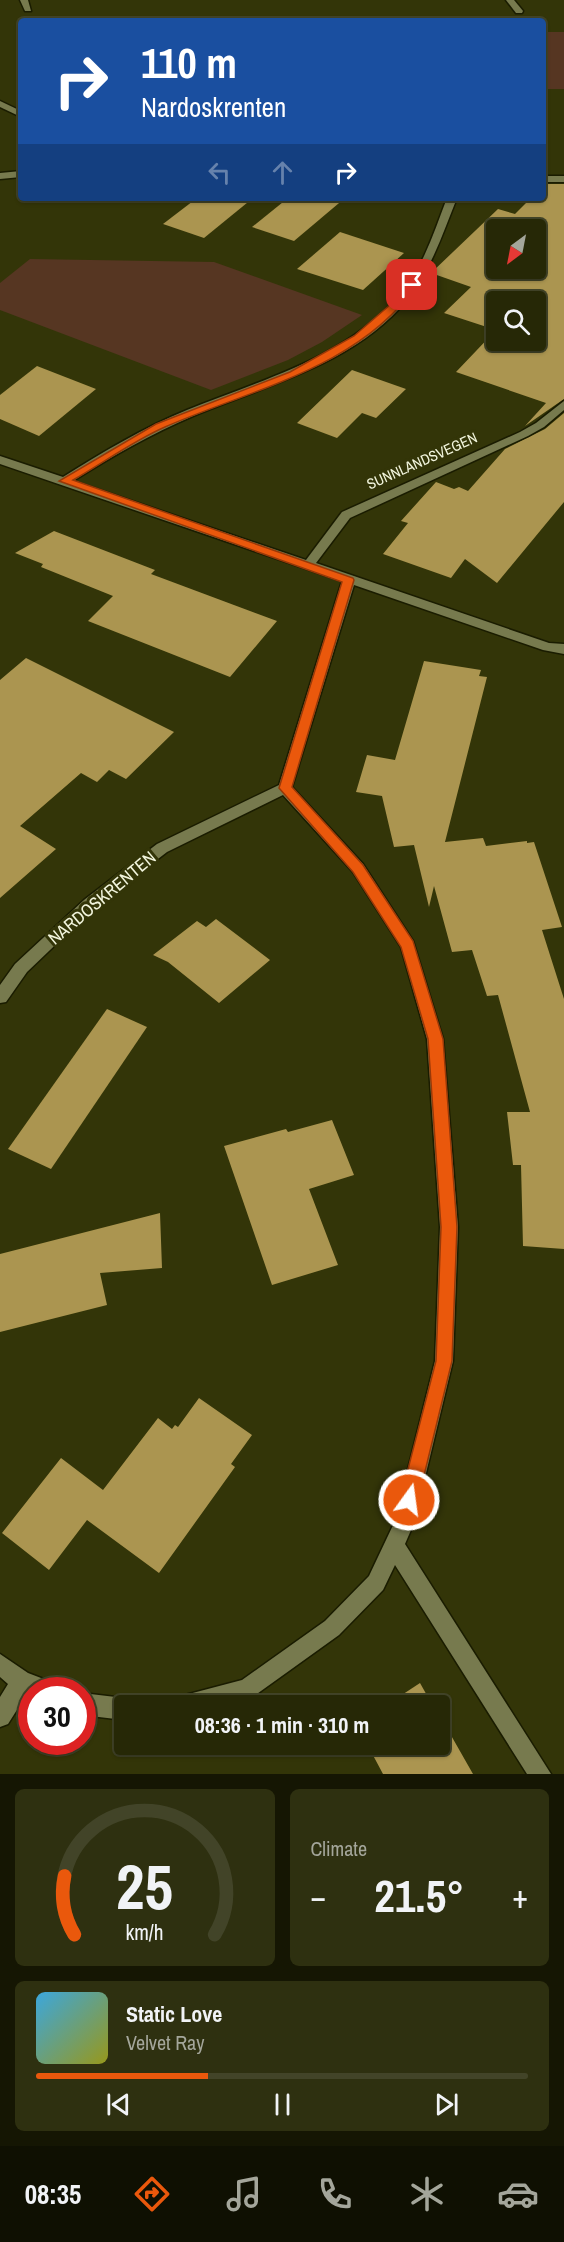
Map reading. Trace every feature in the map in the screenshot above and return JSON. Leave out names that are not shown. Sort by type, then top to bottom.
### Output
[{"type":"street","points":[[24,0],[28,9]]},
{"type":"street","points":[[510,0],[519,10]]},
{"type":"street","points":[[0,104],[18,109]]},
{"type":"street","points":[[0,176],[18,174]]},
{"type":"street","points":[[546,179],[564,179]]},
{"type":"street","points":[[64,481],[159,426],[294,374],[357,338],[401,300],[423,269],[451,201]]},
{"type":"street","name":"SUNNLANDSVEGEN","points":[[308,566],[325,540],[346,515],[524,434],[540,425],[564,404]]},
{"type":"street","points":[[0,460],[548,647],[564,649]]},
{"type":"street","points":[[225,1695],[247,1689],[332,1628],[376,1583],[404,1523],[444,1361],[449,1227],[435,1039],[408,945],[358,868],[285,788],[349,580]]},
{"type":"street","name":"NARDOSKRENTEN","points":[[0,997],[21,968],[88,904],[162,848],[285,788]]},
{"type":"street","points":[[394,1545],[540,1774]]},
{"type":"street","points":[[0,1664],[18,1679]]},
{"type":"street","points":[[0,1716],[18,1688]]},
{"type":"street","points":[[96,1706],[114,1708]]},
{"type":"shaded area","points":[[546,32],[564,32],[564,89],[546,89]]},
{"type":"shaded area","points":[[30,259],[214,262],[362,315],[322,342],[288,360],[211,390],[0,310],[0,283]]},
{"type":"building","points":[[546,184],[564,184],[564,399],[525,426],[546,403],[456,372],[486,340],[486,351],[546,351],[546,291],[486,291],[486,327],[444,313],[471,287],[431,273],[486,220],[486,279],[546,279],[546,219],[488,219],[498,209],[515,214],[528,201],[546,201]]},
{"type":"building","points":[[193,201],[249,201],[204,238],[163,224]]},
{"type":"building","points":[[284,201],[341,201],[294,241],[252,227]]},
{"type":"building","points":[[340,232],[404,253],[363,290],[297,269]]},
{"type":"building","points":[[37,366],[96,389],[39,436],[0,419],[0,395]]},
{"type":"building","points":[[352,370],[406,389],[376,418],[362,413],[337,438],[297,423]]},
{"type":"building","points":[[564,413],[564,502],[497,583],[465,559],[451,578],[383,554],[408,523],[401,521],[436,482],[454,489],[459,487],[468,491],[505,449],[545,429]]},
{"type":"building","points":[[54,531],[155,570],[151,574],[277,621],[230,677],[88,621],[113,596],[41,567],[43,564],[15,553]]},
{"type":"building","points":[[26,658],[174,732],[126,779],[109,770],[97,782],[81,773],[20,826],[56,849],[0,898],[0,680]]},
{"type":"building","points":[[424,661],[481,670],[479,676],[487,677],[445,842],[483,838],[486,846],[534,842],[562,927],[542,930],[564,999],[564,1249],[523,1246],[521,1165],[513,1165],[507,1112],[530,1112],[498,995],[487,996],[472,950],[452,952],[434,886],[429,907],[414,845],[394,847],[382,796],[356,792],[367,755],[395,760]]},
{"type":"building","points":[[216,919],[270,960],[219,1003],[168,962],[153,955],[197,921],[206,927]]},
{"type":"building","points":[[107,1009],[147,1027],[51,1169],[8,1149]]},
{"type":"building","points":[[332,1120],[354,1175],[309,1189],[338,1265],[272,1285],[224,1146],[286,1129],[288,1132]]},
{"type":"building","points":[[160,1213],[162,1268],[100,1273],[107,1305],[0,1332],[0,1254]]},
{"type":"building","points":[[199,1398],[252,1435],[231,1464],[235,1467],[159,1573],[87,1520],[49,1570],[2,1533],[61,1458],[103,1490],[158,1418],[172,1429],[175,1425],[178,1427]]},
{"type":"building","points":[[420,1683],[427,1695],[402,1695]]},
{"type":"building","points":[[450,1734],[473,1774],[383,1774],[373,1755],[450,1755]]},
{"type":"route","points":[[409,1500],[444,1361],[449,1227],[435,1039],[408,945],[358,868],[285,788],[349,580],[64,481],[159,426],[294,374],[357,338],[401,300],[412,285]]}]
